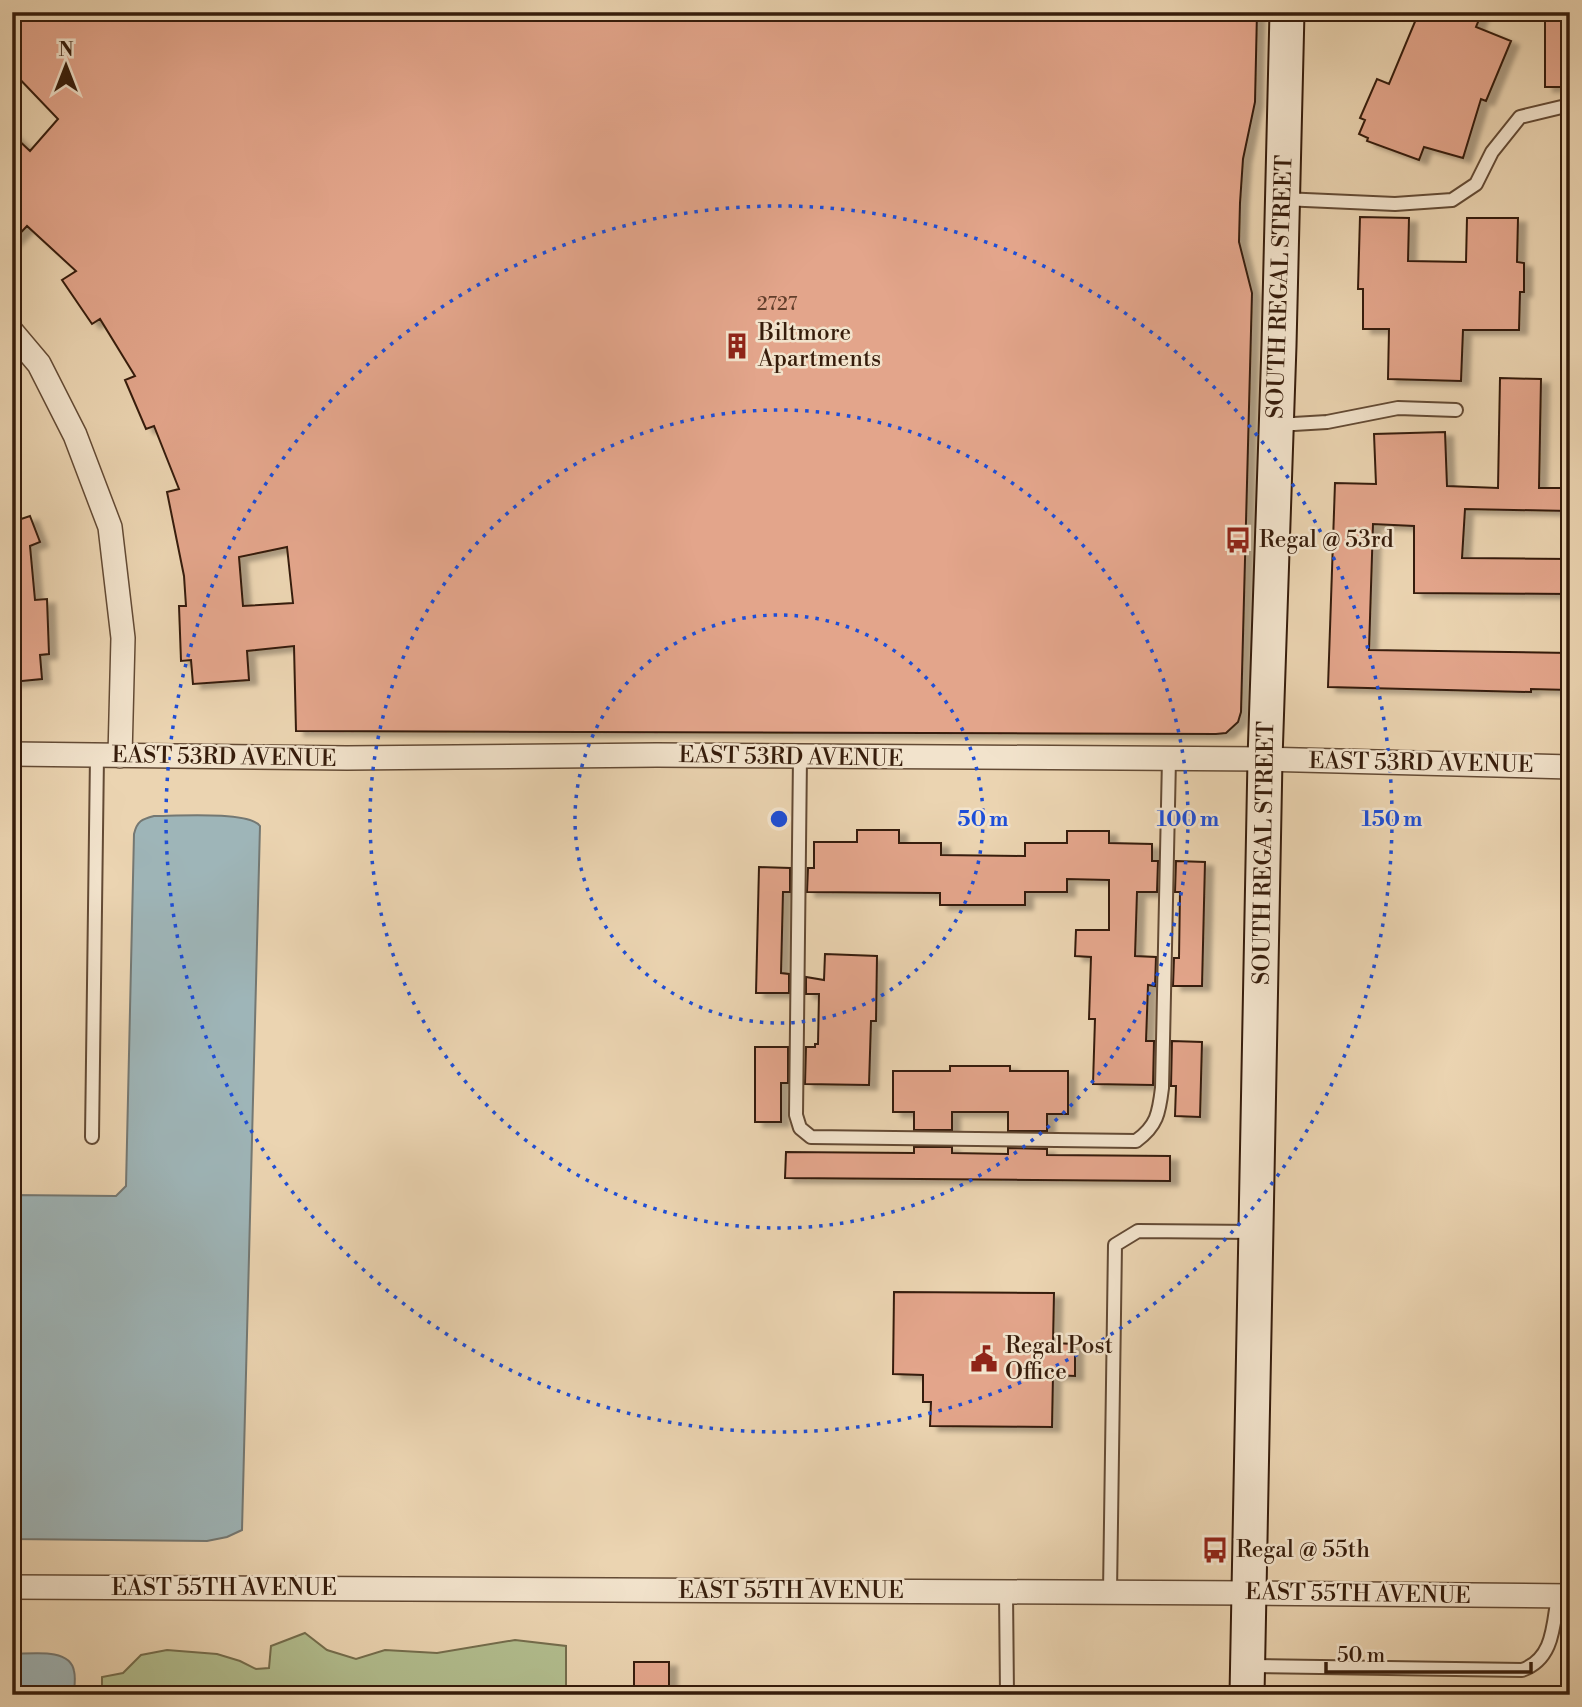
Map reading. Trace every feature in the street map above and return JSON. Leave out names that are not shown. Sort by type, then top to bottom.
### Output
[{"type":"main road","name":"SOUTH REGAL STREET","points":[[1247,1681],[1265,759],[1287,12]]},
{"type":"street","points":[[12,332],[38,364],[75,435],[110,527],[123,638],[120,756]]},
{"type":"street","name":"EAST 53RD AVENUE","points":[[12,754],[361,758],[657,755],[1265,759],[1570,766]]},
{"type":"street","name":"EAST 55TH AVENUE","points":[[12,1587],[1564,1596]]},
{"type":"lane","points":[[1283,199],[1395,204],[1452,200],[1476,184],[1492,152],[1520,117],[1570,105]]},
{"type":"lane","points":[[1276,425],[1327,422],[1398,408],[1456,410]]},
{"type":"lane","points":[[92,1137],[97,756]]},
{"type":"lane","points":[[800,757],[796,1115],[800,1128],[811,1137],[1136,1140],[1150,1130],[1160,1110],[1163,1088],[1169,759]]},
{"type":"lane","points":[[1110,1592],[1115,1245],[1138,1231],[1256,1232]]},
{"type":"lane","points":[[1006,1592],[1007,1695]]},
{"type":"lane","points":[[1247,1681],[1522,1670],[1534,1665],[1550,1644],[1564,1596]]},
{"type":"green space","points":[[305,1633],[327,1650],[356,1659],[385,1650],[437,1653],[515,1640],[566,1646],[566,1695],[102,1695],[102,1677],[123,1673],[141,1655],[167,1650],[217,1654],[256,1669],[269,1668],[271,1646]]},
{"type":"water","points":[[154,816],[227,816],[253,821],[260,826],[242,1530],[227,1537],[207,1541],[12,1539],[12,1195],[116,1196],[126,1186],[134,834],[141,821]]},
{"type":"water","points":[[38,1653],[65,1658],[74,1671],[74,1695],[12,1695],[12,1654]]},
{"type":"building","name":"Biltmore Apartments","points":[[12,12],[1257,12],[1255,102],[1243,159],[1240,203],[1239,242],[1252,293],[1241,712],[1238,722],[1226,733],[1216,734],[296,731],[294,646],[247,651],[249,680],[193,684],[191,660],[181,661],[179,606],[186,606],[184,576],[167,492],[179,489],[154,426],[146,429],[125,380],[135,376],[100,319],[92,324],[62,280],[76,271],[27,226],[12,242],[12,134],[30,151],[58,119],[12,71]],"holes":[[[287,547],[293,603],[243,606],[239,557]]]},
{"type":"building","points":[[1419,12],[1482,12],[1476,27],[1511,41],[1486,101],[1481,99],[1463,158],[1424,147],[1419,160],[1367,141],[1368,138],[1359,134],[1365,120],[1360,118],[1377,79],[1389,84]]},
{"type":"building","points":[[1545,12],[1570,12],[1570,87],[1545,87]]},
{"type":"building","points":[[1360,217],[1409,218],[1408,261],[1466,262],[1467,218],[1518,218],[1517,262],[1524,263],[1524,292],[1520,292],[1519,330],[1463,330],[1461,381],[1388,379],[1389,329],[1363,329],[1363,289],[1358,289]]},
{"type":"building","points":[[1500,378],[1541,379],[1539,488],[1570,488],[1570,511],[1465,509],[1462,558],[1570,559],[1570,594],[1414,593],[1414,526],[1373,524],[1369,650],[1570,653],[1570,690],[1531,689],[1531,692],[1328,687],[1335,483],[1376,484],[1374,434],[1445,432],[1447,486],[1498,488]]},
{"type":"building","points":[[30,516],[40,542],[30,546],[35,600],[47,599],[49,654],[40,655],[42,679],[12,682],[12,522]]},
{"type":"building","points":[[857,830],[899,830],[899,843],[941,843],[941,855],[1025,856],[1025,843],[1067,843],[1067,831],[1109,831],[1109,843],[1152,844],[1152,861],[1158,861],[1157,892],[1137,892],[1135,956],[1156,957],[1155,986],[1148,985],[1146,1041],[1154,1041],[1153,1085],[1093,1084],[1095,1019],[1089,1019],[1091,957],[1075,956],[1076,930],[1109,930],[1109,880],[1067,879],[1067,892],[1025,892],[1025,905],[940,905],[940,893],[807,892],[808,868],[814,868],[814,842],[857,842]]},
{"type":"building","points":[[1176,861],[1205,862],[1202,986],[1173,986],[1174,958],[1179,958],[1180,892],[1175,892]]},
{"type":"building","points":[[759,867],[790,868],[790,892],[783,892],[781,973],[789,974],[789,993],[756,993]]},
{"type":"building","points":[[825,954],[877,956],[876,1021],[871,1021],[869,1085],[805,1084],[806,1047],[815,1047],[815,1044],[818,1044],[819,994],[806,994],[806,977],[824,980]]},
{"type":"building","points":[[1172,1041],[1202,1042],[1200,1117],[1175,1116],[1176,1086],[1171,1086]]},
{"type":"building","points":[[755,1047],[788,1047],[788,1083],[781,1083],[781,1122],[755,1122]]},
{"type":"building","points":[[950,1066],[1010,1066],[1010,1071],[1068,1071],[1068,1114],[1047,1114],[1047,1131],[1008,1131],[1008,1112],[952,1112],[952,1130],[914,1130],[914,1112],[893,1112],[893,1071],[950,1071]]},
{"type":"building","points":[[914,1147],[952,1147],[952,1153],[1008,1154],[1008,1148],[1047,1149],[1047,1155],[1170,1156],[1170,1181],[785,1178],[786,1152],[914,1153]]},
{"type":"building","name":"Regal Post Office","points":[[894,1292],[1054,1293],[1053,1343],[1075,1344],[1075,1376],[1053,1375],[1052,1427],[930,1426],[931,1402],[923,1402],[923,1375],[893,1374]]},
{"type":"building","points":[[634,1662],[669,1662],[669,1688],[634,1688]]},
{"type":"place","name":"Biltmore Apartments","points":[[737,346]]},
{"type":"place","name":"Regal @ 53rd","points":[[1238,540]]},
{"type":"place","name":"Regal Post Office","points":[[984,1359]]},
{"type":"place","name":"Regal @ 55th","points":[[1215,1550]]}]
